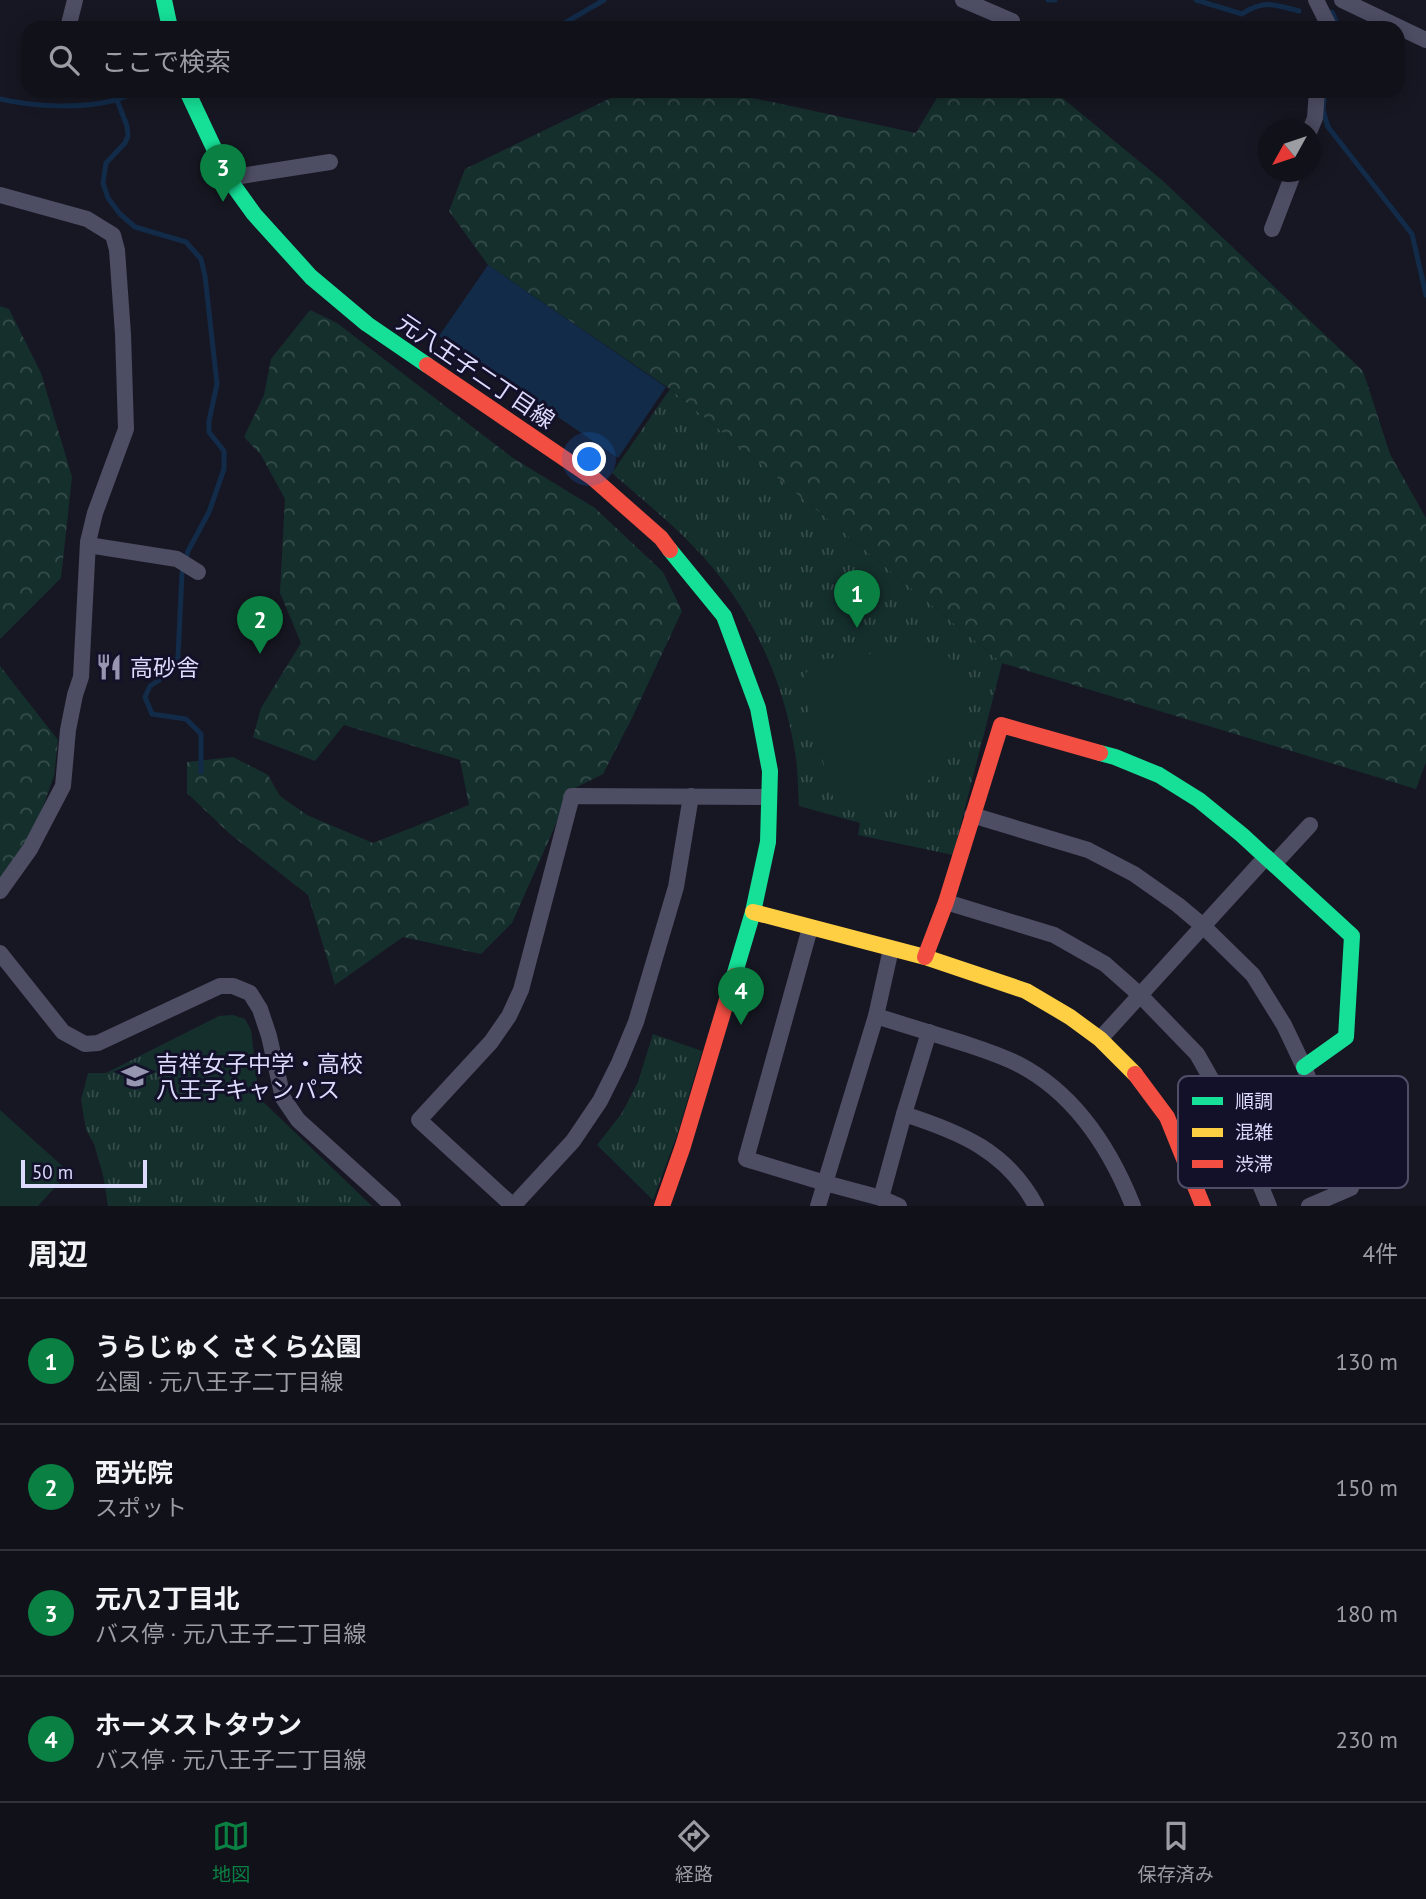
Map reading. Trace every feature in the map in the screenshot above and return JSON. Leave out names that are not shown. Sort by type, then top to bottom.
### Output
[{"type":"street","points":[[70,21],[75,0]]},
{"type":"street","points":[[164,0],[168,21]]},
{"type":"street","points":[[963,0],[1012,21]]},
{"type":"street","points":[[1312,0],[1326,21]]},
{"type":"street","points":[[1342,0],[1386,21]]},
{"type":"street","points":[[1405,30],[1426,40]]},
{"type":"street","name":"元八王子二丁目線","points":[[190,98],[228,178],[254,214],[311,277],[357,317],[593,478],[661,538],[724,616],[758,708],[770,771],[768,842],[753,912],[683,1146],[662,1206]]},
{"type":"street","points":[[1315,119],[1316,98]]},
{"type":"street","points":[[228,178],[330,162]]},
{"type":"street","points":[[1272,229],[1290,182]]},
{"type":"street","points":[[0,194],[87,219],[113,235],[117,250],[125,359],[126,429],[95,513],[88,545],[81,677],[68,730],[63,786],[30,849],[0,891]]},
{"type":"street","points":[[88,545],[177,559],[189,567]]},
{"type":"street","points":[[925,957],[946,902],[1001,725],[1115,757],[1159,775],[1199,800],[1242,835],[1352,936],[1346,1037],[1304,1067]]},
{"type":"street","points":[[691,796],[676,887],[636,1022],[619,1063],[600,1101],[573,1141],[513,1206],[419,1120],[491,1042],[509,1016],[521,989],[572,796],[691,796],[769,797]]},
{"type":"street","points":[[972,816],[1088,850],[1134,874],[1178,905],[1253,975],[1278,1014],[1307,1076]]},
{"type":"street","points":[[1100,1039],[1203,926],[1310,825]]},
{"type":"street","points":[[946,902],[1054,935],[1105,964],[1140,995],[1197,1054],[1210,1076]]},
{"type":"street","points":[[753,912],[925,957],[1026,991],[1070,1017],[1100,1039],[1140,1079],[1167,1117],[1178,1144]]},
{"type":"street","points":[[810,928],[746,1158],[881,1198],[899,1206]]},
{"type":"street","points":[[818,1206],[876,1016],[891,949]]},
{"type":"street","points":[[0,953],[63,1032],[85,1044],[98,1043],[220,986],[233,986],[250,993],[260,1009],[269,1036],[283,1098],[298,1120],[393,1206]]},
{"type":"street","points":[[876,1016],[995,1053],[1044,1079],[1077,1110],[1102,1142],[1122,1178],[1133,1206]]},
{"type":"street","points":[[881,1198],[929,1032]]},
{"type":"street","points":[[904,1114],[945,1127],[984,1147],[1017,1177],[1036,1206]]},
{"type":"street","points":[[1196,1188],[1203,1206]]},
{"type":"street","points":[[1262,1188],[1269,1206]]},
{"type":"street","points":[[1309,1206],[1351,1188]]},
{"type":"green space","points":[[611,98],[751,98],[916,133],[937,98],[1062,98],[1163,181],[1363,371],[1390,454],[1426,518],[1426,762],[1416,789],[1002,663],[670,389],[488,265],[449,211],[465,169]]},
{"type":"green space","points":[[0,306],[9,309],[41,373],[72,477],[61,578],[0,639]]},
{"type":"green space","points":[[310,310],[337,323],[513,458],[595,508],[663,572],[682,611],[603,774],[571,790],[512,923],[481,954],[403,937],[335,985],[308,895],[230,834],[187,793],[187,762],[233,757],[268,775],[280,796],[307,815],[373,843],[469,805],[460,760],[344,725],[315,761],[253,737],[261,708],[301,643],[280,593],[285,499],[261,455],[244,437],[264,395],[271,359]]},
{"type":"green space","points":[[670,389],[1002,663],[953,855],[858,835],[860,823],[799,806],[796,758],[783,699],[761,643],[747,617],[731,591],[692,545],[612,473]]},
{"type":"green space","points":[[926,647],[946,654],[953,662],[957,675],[962,711],[953,748],[935,773],[912,792],[866,807],[844,806],[836,801],[832,794],[802,687],[806,673],[816,663],[825,659]]},
{"type":"green space","points":[[0,666],[58,740],[54,776],[30,843],[0,879]]},
{"type":"green space","name":"吉祥女子中学・高校 八王子キャンパス","points":[[233,1015],[245,1019],[251,1030],[259,1098],[372,1206],[108,1206],[103,1175],[94,1144],[86,1130],[81,1100],[88,1073],[106,1073],[219,1016]]},
{"type":"green space","points":[[227,1018],[239,1023],[247,1033],[253,1098],[192,1121],[164,1047],[215,1021]]},
{"type":"green space","points":[[653,1034],[702,1051],[677,1135],[653,1200],[597,1145],[622,1113],[638,1082]]},
{"type":"green space","points":[[0,1110],[69,1172],[38,1206],[0,1206]]},
{"type":"water","points":[[488,265],[666,387],[618,458],[439,336]]},
{"type":"waterway","points":[[568,21],[604,0]]},
{"type":"waterway","points":[[1048,0],[1055,0]]},
{"type":"waterway","points":[[1196,0],[1242,14],[1263,5],[1299,11]]},
{"type":"waterway","points":[[1332,12],[1336,21]]},
{"type":"waterway","points":[[0,99],[28,104],[73,106],[121,98]]},
{"type":"waterway","points":[[1324,98],[1323,110],[1328,127],[1412,234],[1426,295]]},
{"type":"waterway","points":[[117,100],[128,136],[106,163],[103,183],[108,198],[120,214],[135,227],[186,242],[201,259],[205,276],[217,384],[209,432],[224,451],[224,469],[209,512],[188,551],[182,573],[178,657],[169,674],[150,686],[145,697],[152,714],[186,719],[201,734],[201,772]]},
{"type":"traffic: fast","points":[[164,0],[168,21]]},
{"type":"traffic: fast","points":[[190,98],[228,178],[254,214],[311,277],[367,324],[427,365]]},
{"type":"traffic: fast","points":[[670,550],[724,616],[758,708],[770,771],[768,842],[753,912],[734,976]]},
{"type":"traffic: fast","points":[[1100,753],[1159,775],[1199,800],[1242,835],[1352,936],[1346,1037],[1304,1067]]},
{"type":"traffic: slow","points":[[753,912],[925,957],[1026,991],[1070,1017],[1100,1039],[1135,1074]]},
{"type":"traffic: jam","points":[[427,365],[593,478],[661,538],[670,550]]},
{"type":"traffic: jam","points":[[925,957],[946,902],[1001,725],[1100,753]]},
{"type":"traffic: jam","points":[[662,1206],[683,1146],[734,976]]},
{"type":"traffic: jam","points":[[1135,1074],[1167,1117],[1178,1144]]},
{"type":"traffic: jam","points":[[1196,1188],[1203,1206]]},
{"type":"place","name":"元八2丁目北","points":[[223,202]]},
{"type":"place","name":"うらじゅく さくら公園","points":[[857,628]]},
{"type":"place","name":"西光院","points":[[260,654]]},
{"type":"place","name":"高砂舎","points":[[109,667]]},
{"type":"place","name":"ホーメストタウン","points":[[741,1025]]},
{"type":"place","name":"吉祥女子中学・高校 八王子キャンパス","points":[[135,1076]]}]
